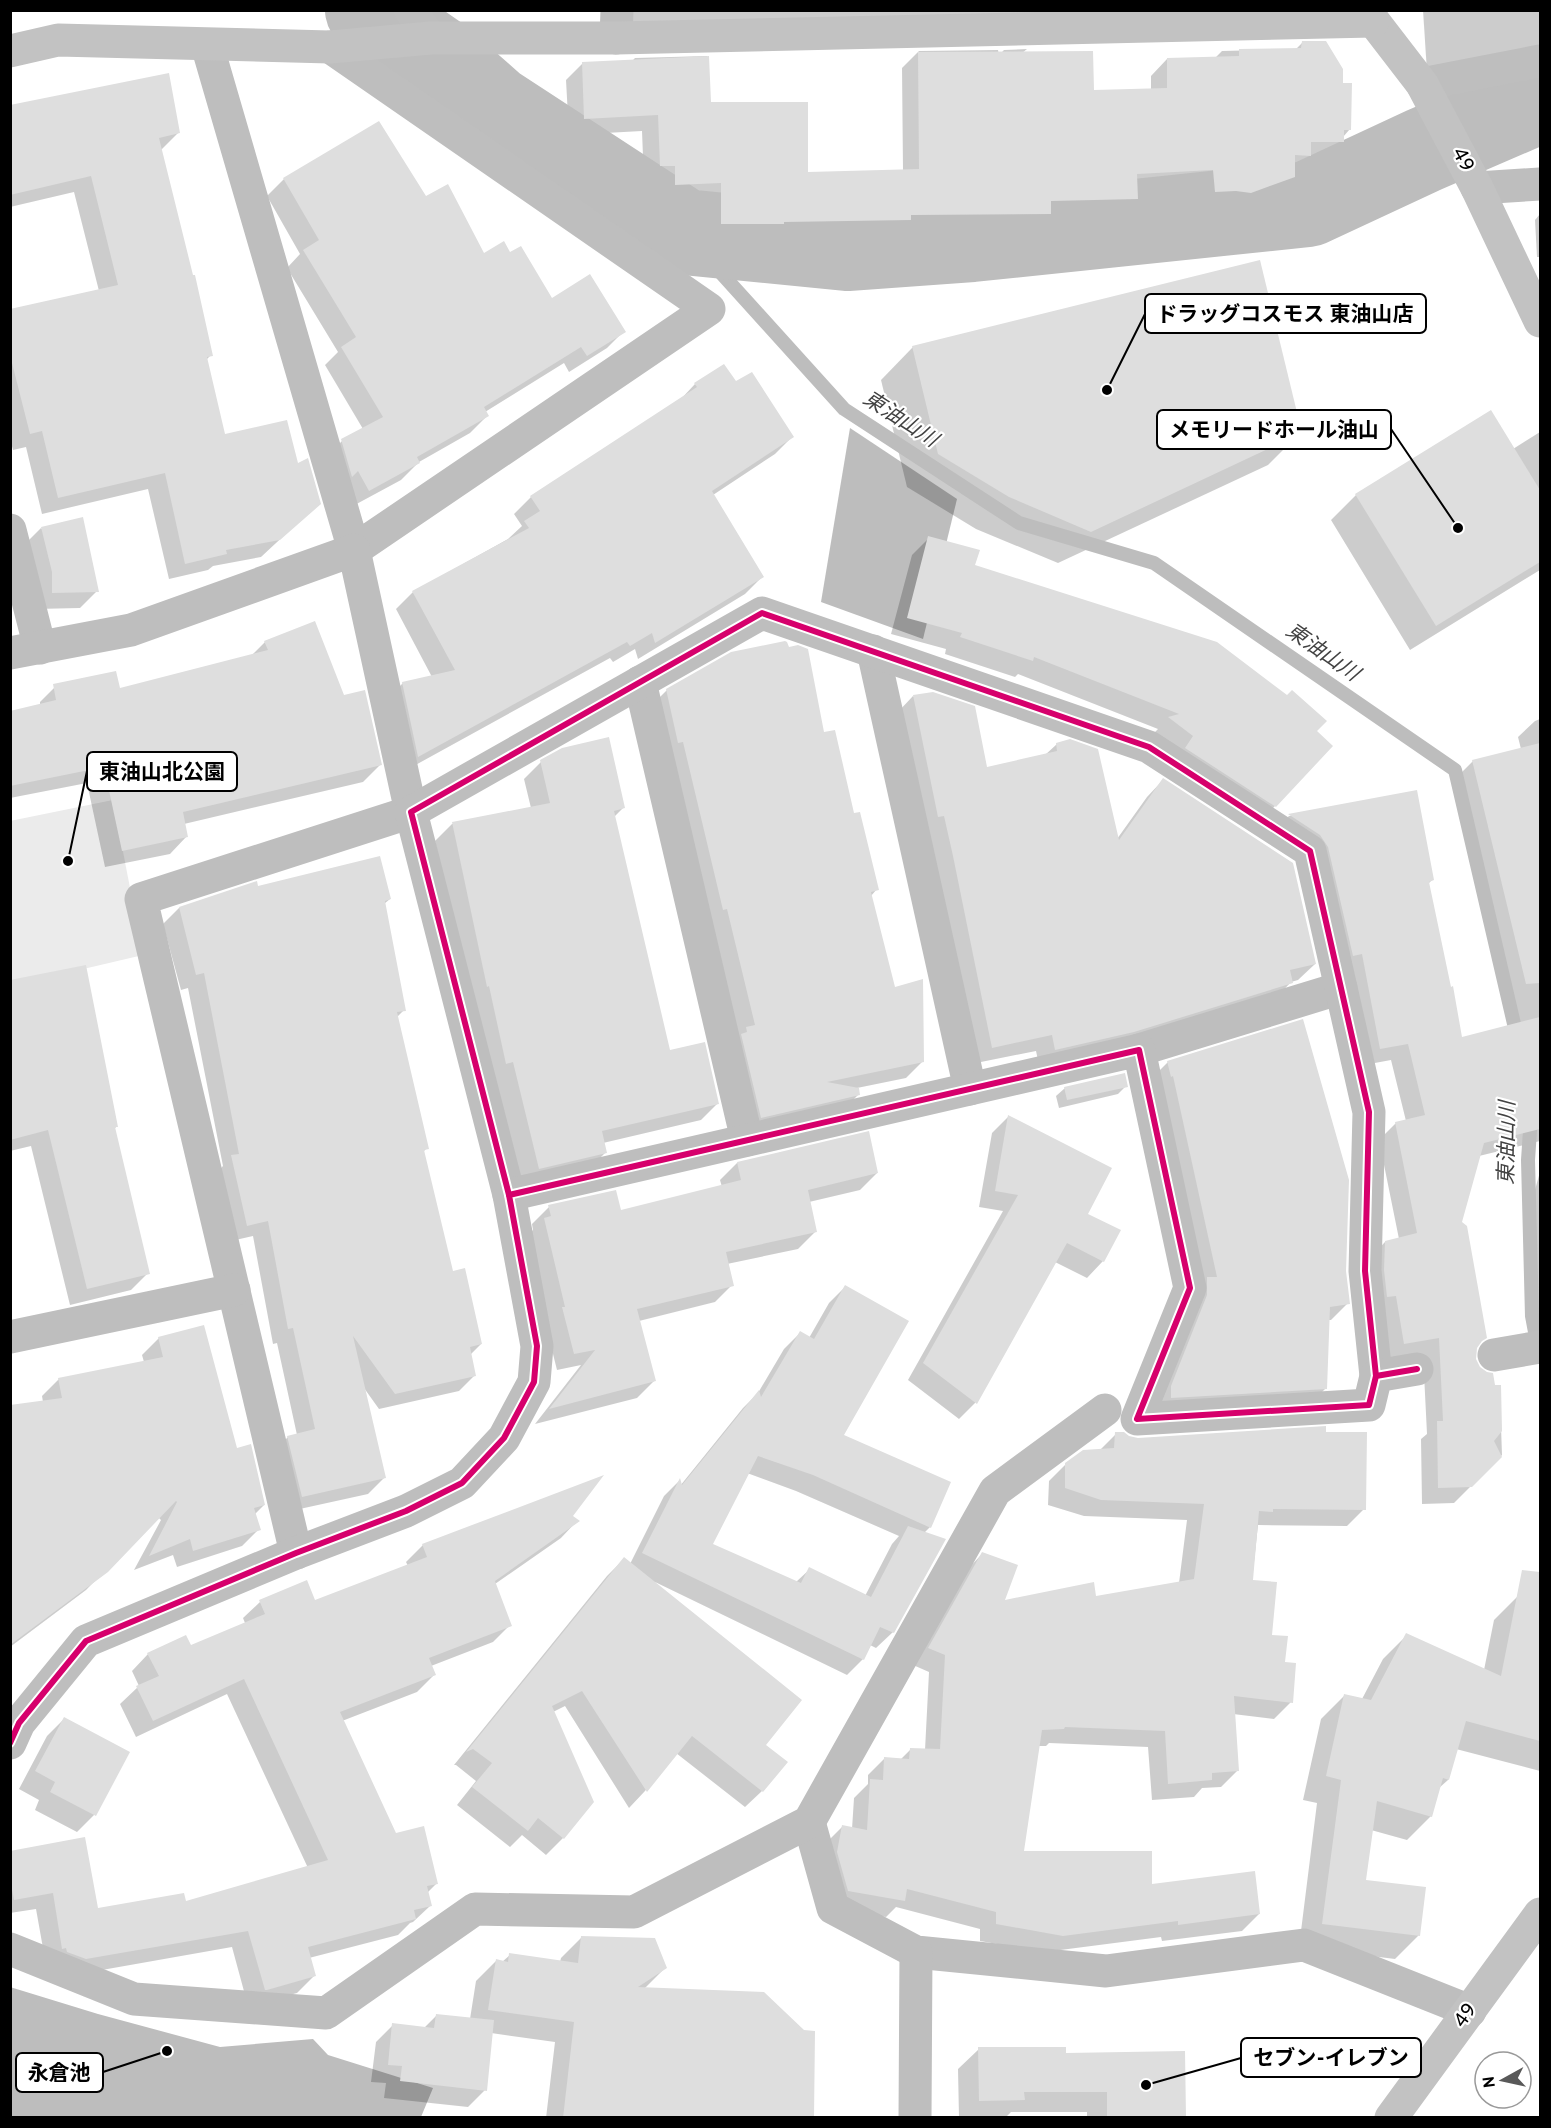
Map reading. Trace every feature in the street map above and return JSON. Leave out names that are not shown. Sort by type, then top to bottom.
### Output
[{"type":"street","points":[[10,51],[58,40],[207,45],[342,46],[420,29],[617,24],[1369,16]]},
{"type":"street","name":"49","points":[[1369,16],[1422,84],[1471,177],[1540,321]]},
{"type":"street","points":[[13,1729],[86,1641],[296,1553],[406,1511],[462,1483],[504,1438],[534,1382],[537,1346],[509,1195],[411,812],[354,550],[207,45]]},
{"type":"street","points":[[10,530],[25,651],[131,630],[354,550],[710,309],[342,46]]},
{"type":"street","points":[[1422,84],[1540,61]]},
{"type":"street","points":[[1471,177],[1540,184]]},
{"type":"street","points":[[296,1553],[141,898],[411,812],[762,613],[1149,747],[1310,851],[1369,1112],[1365,1271],[1376,1376],[1369,1405],[1137,1419],[1190,1288],[1139,1050]]},
{"type":"street","points":[[873,651],[970,1089]]},
{"type":"street","points":[[640,681],[747,1140]]},
{"type":"street","points":[[509,1195],[1139,1050],[1341,988]]},
{"type":"street","points":[[10,1337],[234,1290]]},
{"type":"street","points":[[1376,1376],[1417,1369]]},
{"type":"street","points":[[10,1949],[134,1999],[326,2013],[475,1909],[634,1912],[809,1822],[995,1491],[1105,1410]]},
{"type":"street","points":[[809,1822],[833,1908],[916,1952],[1106,1971],[1304,1946],[1470,2011]]},
{"type":"street","name":"49","points":[[1391,2118],[1540,1914]]},
{"type":"street","points":[[915,2118],[916,1952]]},
{"type":"shaded area","points":[[850,428],[957,499],[923,639],[821,602]]},
{"type":"shaded area","points":[[113,800],[143,955],[11,986],[10,821]]},
{"type":"shaded area","points":[[10,1987],[220,2047],[313,2039],[328,2055],[433,2088],[421,2117],[11,2117]]},
{"type":"building","points":[[1302,41],[1326,41],[1343,69],[1343,83],[1352,83],[1351,130],[1344,130],[1344,142],[1311,142],[1311,156],[1295,155],[1295,177],[1251,193],[1215,192],[1213,170],[1137,174],[1138,199],[1051,201],[1051,214],[911,215],[911,220],[721,224],[721,183],[675,185],[675,166],[660,166],[658,115],[584,119],[582,62],[709,56],[711,102],[808,102],[808,172],[919,169],[918,52],[1093,51],[1094,90],[1167,88],[1167,58],[1239,56],[1239,49],[1301,48]]},
{"type":"building","points":[[169,73],[180,133],[159,138],[193,275],[195,275],[213,356],[207,357],[225,434],[287,420],[298,463],[308,458],[321,504],[280,540],[226,550],[227,554],[185,564],[165,473],[58,498],[42,431],[30,434],[10,355],[10,309],[118,285],[91,176],[10,195],[10,105]]},
{"type":"building","points":[[379,121],[426,196],[448,184],[484,253],[504,241],[510,252],[521,246],[552,298],[590,274],[626,332],[587,356],[581,347],[484,407],[489,416],[417,457],[420,463],[369,491],[358,471],[352,477],[341,439],[383,417],[341,347],[356,337],[303,250],[319,240],[283,178]]},
{"type":"building","points":[[1260,260],[1302,433],[1091,532],[1009,497],[938,454],[912,346]]},
{"type":"building","points":[[724,364],[736,381],[752,372],[794,437],[712,491],[764,577],[655,643],[652,633],[630,646],[627,642],[418,757],[402,682],[455,670],[412,591],[529,528],[524,521],[540,511],[530,496],[697,387],[694,383]]},
{"type":"building","points":[[1491,410],[1540,490],[1540,562],[1436,626],[1355,494]]},
{"type":"building","points":[[83,517],[99,592],[52,593],[52,572],[41,527]]},
{"type":"building","points":[[928,536],[980,550],[975,565],[1217,642],[1287,695],[1292,690],[1327,721],[1317,731],[1333,746],[1276,807],[1185,748],[1193,736],[1168,717],[1179,714],[1034,657],[1033,661],[960,637],[962,633],[907,618]]},
{"type":"building","points":[[315,621],[344,695],[365,690],[382,765],[183,812],[188,837],[122,851],[104,767],[10,786],[10,711],[56,700],[53,684],[116,671],[120,688],[268,650],[264,641]]},
{"type":"building","points":[[785,641],[789,647],[798,645],[808,649],[824,732],[835,730],[854,813],[860,812],[879,890],[871,892],[895,987],[923,979],[924,1062],[827,1082],[859,1088],[860,1095],[761,1118],[741,1034],[747,1032],[746,1027],[755,1025],[727,909],[723,910],[683,742],[678,743],[666,689],[731,652]]},
{"type":"building","points":[[933,692],[975,706],[987,767],[1057,751],[1056,743],[1070,739],[1098,749],[1119,840],[1163,778],[1293,863],[1316,964],[1290,970],[1293,983],[1134,1032],[1055,1050],[1052,1035],[992,1048],[953,856],[944,816],[938,817],[913,695]]},
{"type":"building","points":[[609,737],[625,808],[614,811],[670,1050],[705,1042],[719,1104],[602,1131],[607,1153],[539,1169],[513,1062],[506,1064],[452,822],[550,803],[540,760],[562,748]]},
{"type":"building","points":[[1540,743],[1540,983],[1526,984],[1472,760]]},
{"type":"building","points":[[1417,790],[1434,880],[1429,882],[1451,987],[1453,986],[1462,1037],[1540,1017],[1540,1129],[1484,1143],[1462,1222],[1467,1226],[1487,1338],[1477,1348],[1476,1359],[1480,1367],[1493,1373],[1495,1385],[1501,1385],[1502,1431],[1494,1441],[1502,1457],[1472,1487],[1438,1488],[1437,1421],[1443,1421],[1439,1338],[1404,1344],[1396,1296],[1387,1297],[1384,1270],[1385,1241],[1417,1233],[1395,1122],[1425,1115],[1408,1044],[1380,1049],[1362,954],[1353,956],[1328,847],[1320,835],[1288,814]]},
{"type":"building","points":[[380,856],[391,899],[385,901],[406,1011],[397,1012],[429,1149],[424,1150],[453,1271],[465,1268],[482,1344],[470,1347],[476,1376],[395,1394],[353,1336],[386,1478],[302,1497],[287,1436],[315,1429],[293,1328],[288,1329],[268,1221],[247,1226],[231,1155],[239,1154],[204,973],[196,975],[179,907],[257,881],[258,886]]},
{"type":"building","points":[[86,965],[118,1127],[115,1127],[150,1274],[87,1289],[48,1130],[10,1140],[10,980]]},
{"type":"building","points":[[1303,1019],[1349,1180],[1346,1271],[1350,1304],[1330,1307],[1327,1389],[1171,1398],[1171,1386],[1207,1295],[1207,1277],[1217,1277],[1173,1076],[1171,1077],[1167,1061]]},
{"type":"building","points":[[1125,1073],[1128,1087],[1067,1100],[1064,1087]]},
{"type":"building","points":[[1008,1115],[1112,1168],[1088,1214],[1121,1230],[1104,1262],[1067,1243],[977,1404],[923,1363],[1018,1195],[995,1191]]},
{"type":"building","points":[[869,1131],[878,1173],[808,1190],[817,1232],[726,1252],[734,1286],[637,1309],[656,1381],[549,1409],[595,1350],[574,1354],[544,1218],[551,1216],[548,1205],[616,1190],[621,1210],[741,1180],[737,1162]]},
{"type":"building","points":[[845,1285],[909,1321],[844,1435],[951,1482],[931,1528],[813,1475],[758,1456],[713,1544],[801,1583],[809,1567],[871,1597],[908,1526],[946,1539],[894,1633],[880,1627],[864,1660],[642,1553],[680,1478],[682,1485],[759,1390],[761,1397],[800,1331],[814,1339]]},
{"type":"building","points":[[204,1325],[237,1448],[251,1444],[265,1505],[254,1508],[261,1530],[193,1551],[190,1539],[149,1556],[176,1501],[108,1572],[10,1645],[10,1405],[62,1398],[58,1378],[163,1357],[158,1337]]},
{"type":"building","points":[[1326,1426],[1326,1432],[1367,1432],[1366,1510],[1273,1509],[1273,1512],[1259,1511],[1253,1580],[1277,1582],[1272,1635],[1288,1636],[1285,1662],[1296,1663],[1293,1703],[1234,1696],[1239,1771],[1212,1773],[1212,1780],[1168,1784],[1165,1731],[1065,1727],[1064,1729],[1042,1730],[1024,1851],[1152,1851],[1152,1884],[1255,1871],[1260,1914],[1178,1925],[1178,1921],[1063,1936],[996,1924],[996,1912],[907,1889],[905,1901],[848,1891],[837,1852],[842,1825],[867,1830],[870,1779],[883,1780],[884,1757],[909,1759],[910,1748],[940,1749],[945,1655],[928,1648],[982,1552],[1018,1565],[1005,1600],[1094,1582],[1096,1596],[1194,1579],[1204,1504],[1101,1500],[1065,1488],[1065,1463],[1083,1450],[1114,1448],[1115,1432],[1124,1432],[1138,1438]]},
{"type":"building","points":[[604,1475],[573,1516],[580,1521],[495,1581],[512,1626],[429,1658],[436,1675],[340,1712],[396,1833],[424,1826],[438,1884],[427,1886],[432,1906],[414,1910],[416,1919],[308,1947],[316,1976],[265,1990],[248,1931],[86,1959],[67,1952],[66,1948],[62,1949],[53,1893],[14,1900],[10,1879],[10,1851],[85,1837],[98,1908],[184,1893],[186,1901],[328,1860],[244,1679],[153,1721],[136,1686],[159,1676],[147,1653],[186,1635],[191,1645],[265,1614],[259,1600],[307,1580],[315,1600],[427,1557],[422,1544]]},
{"type":"building","points":[[624,1557],[802,1700],[766,1745],[788,1762],[763,1792],[692,1736],[647,1792],[582,1691],[552,1706],[594,1802],[564,1839],[538,1818],[528,1831],[472,1787],[492,1763],[473,1749],[466,1752]]},
{"type":"building","points":[[1522,1570],[1540,1572],[1540,1741],[1466,1721],[1449,1780],[1443,1778],[1432,1817],[1377,1801],[1366,1880],[1426,1887],[1420,1936],[1322,1924],[1341,1780],[1326,1776],[1344,1694],[1371,1700],[1406,1633],[1501,1676]]},
{"type":"building","points":[[64,1717],[130,1752],[96,1816],[50,1792],[55,1782],[35,1771]]},
{"type":"building","points":[[581,1936],[655,1938],[667,1968],[638,1987],[764,1992],[804,2030],[815,2031],[814,2118],[563,2118],[574,2022],[488,2010],[496,1959],[508,1962],[509,1953],[578,1963]]},
{"type":"building","points":[[436,2014],[494,2020],[487,2091],[400,2081],[402,2066],[388,2065],[392,2023],[434,2028]]},
{"type":"building","points":[[978,2047],[1066,2047],[1066,2053],[1185,2051],[1186,2118],[1107,2118],[1107,2092],[1024,2092],[1025,2100],[979,2101]]},
{"type":"waterway","points":[[368,10],[437,58],[494,108],[684,232],[847,248],[972,239],[1308,204],[1424,150],[1540,100]]},
{"type":"waterway","name":"東油山川","points":[[684,232],[844,409],[1019,523],[1154,563],[1455,770],[1518,1041]]},
{"type":"waterway","name":"東油山川","points":[[1531,1116],[1528,1160],[1532,1316],[1538,1348]]},
{"type":"cycle path","points":[[509,1195],[411,812],[762,613],[1149,747],[1310,851],[1369,1112],[1365,1271],[1376,1376]]},
{"type":"cycle path","points":[[10,1743],[19,1723],[86,1641],[296,1553],[406,1511],[462,1483],[504,1438],[534,1382],[537,1346],[509,1195],[1139,1050],[1190,1288],[1137,1419],[1369,1405],[1376,1376],[1417,1369]]},
{"type":"place","name":"ドラッグコスモス 東油山店","points":[[1107,390]]},
{"type":"place","name":"メモリードホール油山","points":[[1458,528]]},
{"type":"place","name":"東油山北公園","points":[[68,861]]},
{"type":"place","name":"永倉池","points":[[167,2051]]},
{"type":"place","name":"セブン-イレブン","points":[[1146,2085]]}]
